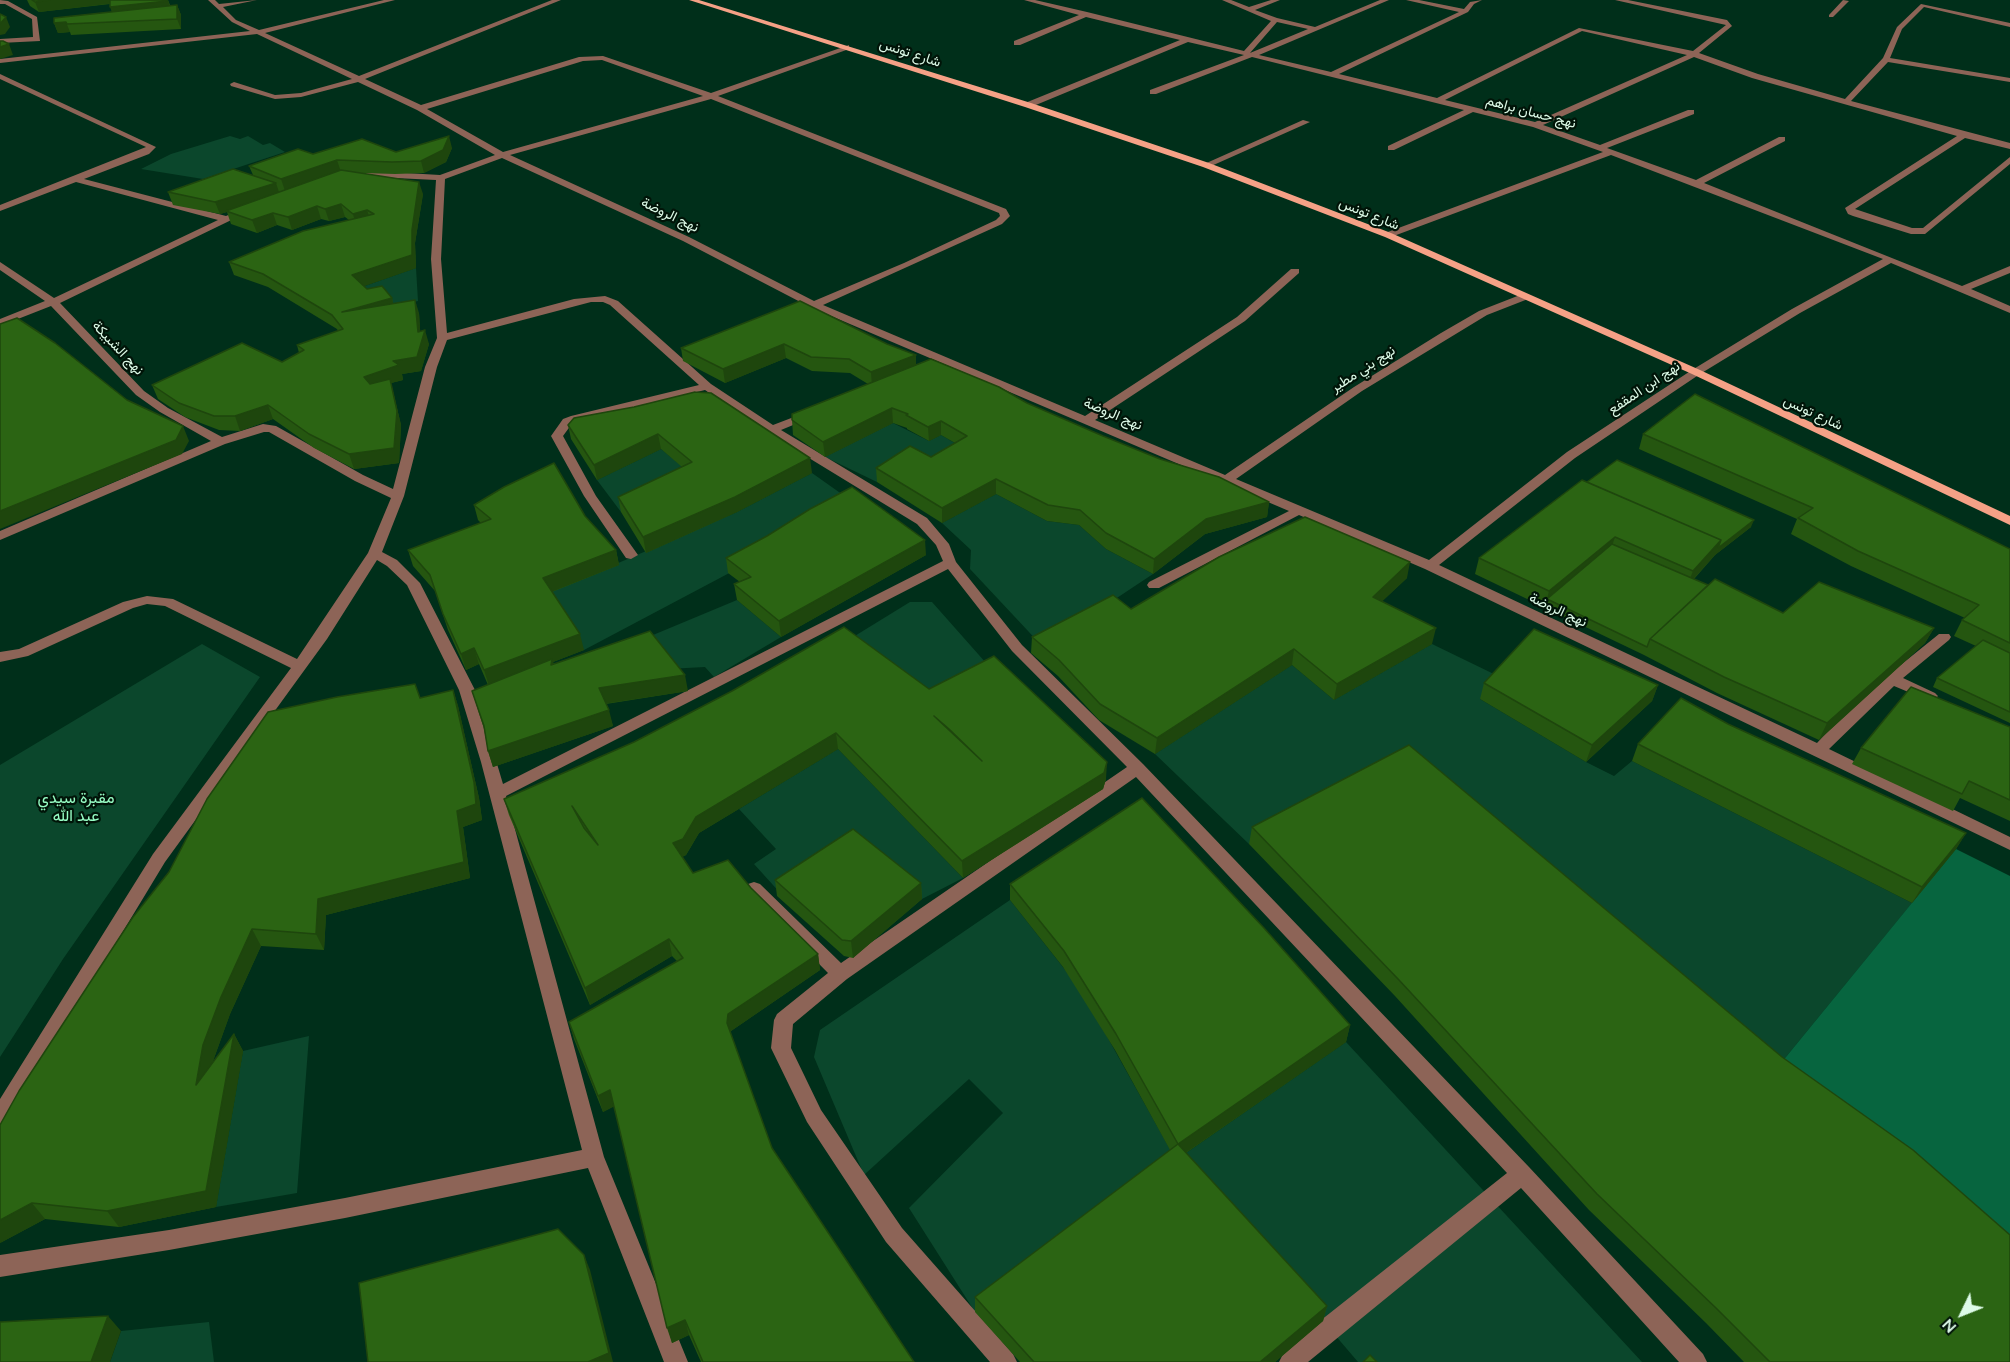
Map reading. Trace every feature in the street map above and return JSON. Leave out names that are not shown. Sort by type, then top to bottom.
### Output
[{"type":"main road","name":"شارع تونس","points":[[692,0],[1029,105],[1206,165],[1388,236],[1696,372],[2010,521]]},
{"type":"street","points":[[214,3],[254,0]]},
{"type":"street","points":[[0,61],[260,32],[392,0]]},
{"type":"street","points":[[234,84],[284,98],[356,80],[558,0]]},
{"type":"street","name":"نهج حسان براهم","points":[[1027,0],[1536,125],[1697,183],[1891,259],[2010,310]]},
{"type":"street","points":[[1225,0],[1275,20],[1316,28]]},
{"type":"street","points":[[1248,10],[1277,0]]},
{"type":"street","points":[[1153,92],[1386,0]]},
{"type":"street","points":[[1409,0],[1466,12]]},
{"type":"street","points":[[1331,75],[1466,12],[1472,3],[1479,0]]},
{"type":"street","points":[[1536,125],[1694,54],[1730,25],[1725,21],[1618,0]]},
{"type":"street","points":[[1831,16],[1844,0]]},
{"type":"street","points":[[0,2],[6,2],[35,18],[38,39],[37,57]]},
{"type":"street","name":"نهج الروضة","points":[[214,3],[234,21],[420,108],[502,155],[686,239],[814,305],[1088,419],[1430,566],[1819,750],[2010,844]]},
{"type":"street","points":[[1846,102],[1886,59],[1899,28],[1923,5],[2010,25]]},
{"type":"street","points":[[1017,43],[1087,14]]},
{"type":"street","points":[[1249,54],[1275,20]]},
{"type":"street","points":[[1436,102],[1581,29],[1694,54],[1755,76],[2010,146]]},
{"type":"street","points":[[0,41],[38,39]]},
{"type":"street","points":[[1029,105],[1186,40]]},
{"type":"street","points":[[344,174],[441,178],[502,155],[711,96],[846,47]]},
{"type":"street","points":[[420,108],[582,59],[603,58],[711,96],[1003,211],[1005,216],[999,222],[908,266],[814,305]]},
{"type":"street","points":[[1886,59],[2010,80]]},
{"type":"street","points":[[0,76],[152,147],[151,150],[0,208]]},
{"type":"street","points":[[1391,148],[1470,110]]},
{"type":"street","points":[[1602,147],[1691,112]]},
{"type":"street","points":[[1206,165],[1306,122]]},
{"type":"street","points":[[1964,135],[1849,210],[1911,231],[1925,231],[2010,160]]},
{"type":"street","points":[[1697,183],[1782,139]]},
{"type":"street","points":[[1388,236],[1613,151]]},
{"type":"street","points":[[0,1117],[159,858],[300,666],[375,553],[398,496],[431,367],[441,338],[436,259],[441,178]]},
{"type":"street","points":[[74,179],[225,219]]},
{"type":"street","points":[[0,323],[52,302],[225,219],[255,207]]},
{"type":"street","name":"نهج ابن المقفع","points":[[1430,566],[1572,455],[1696,372],[1796,311],[1891,259]]},
{"type":"street","name":"نهج الشبيكة","points":[[0,265],[52,302],[104,353],[140,393],[164,410],[221,441]]},
{"type":"street","points":[[1963,289],[2010,268]]},
{"type":"street","points":[[1088,419],[1241,319],[1294,272]]},
{"type":"street","name":"نهج بني مطير","points":[[1226,480],[1358,389],[1444,335],[1483,313],[1524,297]]},
{"type":"street","points":[[441,338],[583,301],[605,299],[614,303],[707,386],[772,430],[922,521],[942,544],[950,563],[1017,648],[1137,768],[1522,1174],[1695,1362]]},
{"type":"street","points":[[924,369],[946,361]]},
{"type":"street","points":[[631,555],[590,496],[557,436],[567,422],[575,418],[707,386]]},
{"type":"street","points":[[772,430],[826,408]]},
{"type":"street","points":[[0,536],[221,441],[255,430],[272,429],[359,478],[398,496]]},
{"type":"street","points":[[1154,585],[1298,511]]},
{"type":"street","points":[[375,553],[392,563],[413,583],[466,690],[498,794],[594,1157],[676,1362]]},
{"type":"street","points":[[498,794],[950,563]]},
{"type":"street","points":[[0,657],[23,653],[128,605],[147,600],[168,602],[300,666]]},
{"type":"street","points":[[1819,750],[1849,718],[1892,679],[1944,637]]},
{"type":"street","points":[[1892,679],[1941,701]]},
{"type":"street","points":[[1005,1362],[894,1235],[814,1116],[781,1048],[784,1020],[840,974],[1137,768]]},
{"type":"street","points":[[753,889],[840,974]]},
{"type":"street","points":[[0,1266],[322,1213],[594,1157]]},
{"type":"street","points":[[1291,1362],[1314,1340],[1522,1174]]},
{"type":"green space","points":[[230,136],[240,139],[248,136],[263,145],[270,143],[285,152],[203,179],[141,169],[171,154]]},
{"type":"green space","points":[[416,268],[418,301],[392,307],[356,289]]},
{"type":"green space","points":[[893,423],[929,441],[941,435],[967,450],[877,482],[825,457]]},
{"type":"green space","points":[[661,449],[695,477],[621,512],[597,480]]},
{"type":"green space","points":[[812,473],[853,502],[769,552],[584,650],[546,594],[737,512]]},
{"type":"green space","points":[[996,494],[1047,521],[1079,525],[1106,549],[1153,574],[1043,647],[970,569],[971,550],[942,523]]},
{"type":"green space","points":[[737,600],[781,637],[714,677],[705,667],[557,675]]},
{"type":"green space","points":[[910,602],[932,602],[994,672],[930,705],[845,642]]},
{"type":"green space","name":"مقبرة سيدي عبد الله","points":[[202,644],[260,677],[63,959],[0,1057],[0,765]]},
{"type":"green space","points":[[1432,644],[1500,677],[1480,699],[1586,762],[1614,776],[1632,761],[1912,903],[1772,1074],[1405,762],[1249,844],[1155,754],[1292,665],[1334,700]]},
{"type":"green space","points":[[838,749],[963,878],[922,899],[782,895],[754,864],[776,849],[739,809]]},
{"type":"green space","points":[[1956,849],[2010,876],[2010,1262],[1772,1074]]},
{"type":"green space","points":[[1010,900],[1081,990],[1176,1160],[1346,1042],[1642,1362],[1358,1362],[1323,1321],[975,1312],[909,1208],[1003,1113],[969,1079],[864,1175],[814,1057],[820,1030]]},
{"type":"green space","points":[[309,1036],[297,1193],[216,1207],[243,1051]]},
{"type":"green space","points":[[209,1322],[214,1362],[110,1362],[121,1331]]},
{"type":"building","points":[[110,0],[167,0],[167,1],[110,7]]},
{"type":"building","points":[[177,5],[177,19],[54,23],[54,18]]},
{"type":"building","points":[[0,14],[6,17],[0,24]]},
{"type":"building","points":[[0,41],[3,41],[9,44],[0,47]]},
{"type":"building","points":[[449,136],[443,150],[421,161],[337,160],[281,179],[249,166],[298,149],[313,154],[362,139],[396,152]]},
{"type":"building","points":[[233,169],[276,183],[215,202],[168,192]]},
{"type":"building","points":[[341,170],[419,182],[412,230],[412,255],[352,275],[367,289],[382,286],[392,298],[342,312],[415,300],[418,332],[425,330],[417,357],[393,361],[399,365],[364,377],[370,384],[390,379],[397,411],[394,448],[349,454],[309,434],[268,405],[235,416],[214,416],[179,403],[152,385],[242,343],[282,362],[304,350],[297,345],[343,329],[332,315],[263,274],[229,262],[303,231],[374,214],[367,210],[353,214],[341,204],[325,209],[317,206],[288,217],[273,213],[252,220],[226,211]]},
{"type":"building","points":[[800,301],[887,344],[916,355],[871,372],[849,359],[811,357],[784,344],[723,369],[681,348]]},
{"type":"building","points":[[17,318],[55,343],[127,400],[183,426],[176,440],[0,511],[0,324]]},
{"type":"building","points":[[931,359],[999,387],[1027,403],[1103,436],[1160,459],[1219,477],[1269,502],[1206,519],[1154,559],[1106,533],[1080,510],[1048,505],[996,479],[942,508],[876,468],[910,446],[931,457],[967,436],[941,421],[928,427],[906,415],[908,414],[892,408],[823,442],[792,420],[792,414]]},
{"type":"building","points":[[695,392],[711,393],[810,458],[735,497],[643,537],[618,497],[692,462],[658,434],[594,465],[568,425],[574,418],[634,407]]},
{"type":"building","points":[[1695,394],[2010,549],[2010,643],[1962,620],[1979,605],[1858,551],[1798,518],[1813,508],[1643,434]]},
{"type":"building","points":[[1617,460],[1754,520],[1718,548],[1721,540],[1587,482]]},
{"type":"building","points":[[554,463],[585,516],[616,550],[543,578],[580,634],[484,670],[474,648],[461,654],[443,614],[430,575],[408,550],[491,519],[474,505],[504,487]]},
{"type":"building","points":[[1582,480],[1721,540],[1693,571],[1615,537],[1549,591],[1479,558]]},
{"type":"building","points":[[852,487],[925,540],[779,621],[734,584],[751,577],[726,558]]},
{"type":"building","points":[[1305,517],[1410,562],[1373,597],[1436,628],[1337,684],[1294,649],[1157,738],[1100,704],[1059,660],[1032,637],[1113,595],[1131,609],[1219,557]]},
{"type":"building","points":[[1612,544],[1708,585],[1650,639],[1647,647],[1547,599]]},
{"type":"building","points":[[1715,579],[1783,613],[1819,582],[1934,628],[1827,723],[1724,677],[1650,639]]},
{"type":"building","points":[[844,627],[929,689],[994,656],[1107,762],[1104,773],[962,861],[836,733],[696,817],[683,839],[673,843],[693,873],[728,860],[751,888],[818,954],[728,1014],[727,1023],[772,1148],[914,1362],[703,1362],[685,1320],[667,1328],[610,1090],[598,1096],[569,1022],[683,958],[669,939],[585,988],[504,799],[634,742],[732,691]],"holes":[[[934,716],[949,729],[982,761]],[[572,806],[598,845],[584,828]]]},
{"type":"building","points":[[1534,629],[1658,685],[1592,745],[1484,683]]},
{"type":"building","points":[[650,631],[685,675],[599,688],[609,710],[488,751],[484,726],[472,691],[552,659],[551,665]]},
{"type":"building","points":[[1983,640],[2010,653],[2010,712],[1937,678]]},
{"type":"building","points":[[415,684],[420,698],[453,690],[474,782],[476,804],[457,811],[464,862],[318,899],[316,934],[252,929],[221,997],[203,1045],[196,1085],[234,1034],[206,1191],[107,1211],[32,1203],[0,1220],[0,1125],[19,1091],[133,917],[169,872],[207,799],[268,712],[337,697]]},
{"type":"building","points":[[1911,687],[2010,727],[2010,800],[1969,781],[1962,794],[1861,748]]},
{"type":"building","points":[[1681,698],[1728,724],[1966,833],[1922,887],[1638,744]]},
{"type":"building","points":[[1409,745],[1782,1057],[1913,1150],[2010,1235],[2010,1362],[1770,1362],[1597,1194],[1399,980],[1252,827]]},
{"type":"building","points":[[1142,798],[1264,928],[1350,1025],[1178,1144],[1116,1034],[1064,951],[1010,884]]},
{"type":"building","points":[[853,829],[921,883],[851,941],[842,940],[775,880]]},
{"type":"building","points":[[1178,1144],[1327,1306],[1260,1362],[1034,1362],[975,1297]]},
{"type":"building","points":[[558,1229],[584,1255],[609,1353],[588,1362],[368,1362],[359,1283]]},
{"type":"building","points":[[108,1316],[91,1362],[0,1362],[0,1322]]},
{"type":"building","points":[[1370,1355],[1377,1362],[1363,1362]]}]
